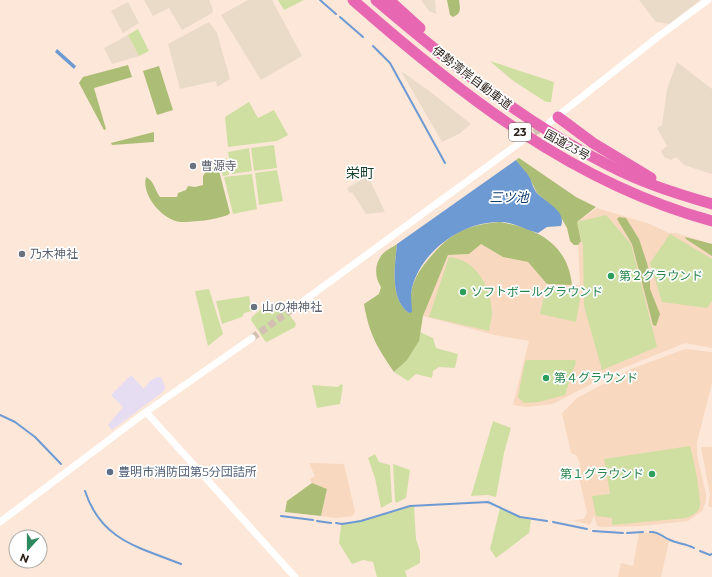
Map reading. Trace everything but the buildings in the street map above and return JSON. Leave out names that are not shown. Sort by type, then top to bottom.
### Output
[{"type":"highway","name":"国道23号","points":[[353,0],[446,79],[537,144],[623,189],[683,213],[712,220]]},
{"type":"highway","name":"伊勢湾岸自動車道","points":[[357,0],[447,76],[486,106],[546,146],[614,184],[712,220]]},
{"type":"highway","name":"国道23号","points":[[378,0],[434,47],[504,100],[563,139],[620,169],[712,203]]},
{"type":"highway","name":"伊勢湾岸自動車道","points":[[378,0],[445,59],[551,133],[611,167],[649,183],[712,203]]},
{"type":"highway","name":"23","points":[[389,0],[418,26],[434,47]]},
{"type":"highway","points":[[554,120],[668,188]]},
{"type":"street","points":[[554,120],[659,36],[708,0]]},
{"type":"street","points":[[298,305],[520,142]]},
{"type":"street","points":[[0,522],[146,412],[252,338]]},
{"type":"street","points":[[146,412],[295,577]]},
{"type":"shaded area","points":[[144,0],[209,0],[213,10],[212,13],[182,30],[169,8],[153,16]]},
{"type":"shaded area","points":[[248,0],[272,0],[302,56],[261,80],[221,15]]},
{"type":"shaded area","points":[[421,0],[435,0],[436,14],[429,11]]},
{"type":"shaded area","points":[[639,0],[700,0],[669,24],[656,22]]},
{"type":"shaded area","points":[[128,2],[139,23],[123,33],[111,11]]},
{"type":"shaded area","points":[[209,22],[217,33],[230,79],[217,87],[216,81],[180,89],[168,44]]},
{"type":"shaded area","points":[[128,35],[139,56],[112,64],[104,48]]},
{"type":"shaded area","points":[[677,62],[712,89],[712,174],[684,165],[676,157],[671,160],[664,157],[661,151],[667,146],[657,128],[662,125],[667,89]]},
{"type":"shaded area","points":[[401,71],[471,124],[459,134],[442,142]]},
{"type":"shaded area","points":[[368,176],[385,212],[366,214],[352,192],[350,193],[347,188]]},
{"type":"shaded area","points":[[597,208],[650,224],[669,233],[676,233],[712,244],[712,348],[685,343],[618,370],[553,404],[526,407],[513,405],[529,341],[495,335],[423,316],[433,290],[448,255],[469,254],[481,244],[503,257],[528,262],[547,284],[580,285],[577,222]]},
{"type":"shaded area","points":[[685,349],[712,352],[712,383],[697,442],[697,455],[706,494],[706,501],[702,511],[688,521],[642,526],[600,527],[597,526],[594,515],[590,525],[572,520],[584,519],[587,512],[578,473],[580,464],[577,456],[571,453],[562,413],[577,398],[631,369]]},
{"type":"shaded area","points":[[131,375],[144,389],[150,381],[157,377],[161,377],[165,387],[164,391],[112,430],[108,425],[123,407],[111,395]]},
{"type":"shaded area","points":[[701,447],[712,447],[712,508],[708,506],[710,495]]},
{"type":"shaded area","points":[[309,463],[344,464],[355,512],[352,516],[336,518],[321,516],[327,490],[312,483],[310,479],[315,476]]},
{"type":"shaded area","points":[[654,532],[669,541],[661,577],[618,577],[621,563],[633,566],[639,533]]},
{"type":"green space","points":[[278,0],[304,0],[284,10]]},
{"type":"green space","points":[[447,0],[459,0],[459,12],[453,17],[450,15]]},
{"type":"green space","points":[[138,29],[149,51],[139,56],[128,35]]},
{"type":"green space","points":[[490,61],[554,82],[551,102],[546,102],[512,80]]},
{"type":"green space","points":[[128,65],[132,77],[94,88],[106,129],[104,130],[79,83],[83,77]]},
{"type":"green space","points":[[159,66],[173,110],[157,115],[143,71]]},
{"type":"green space","points":[[249,102],[258,118],[274,110],[288,135],[277,141],[228,147],[225,117]]},
{"type":"green space","points":[[154,132],[154,142],[112,145],[111,143]]},
{"type":"green space","points":[[274,145],[277,168],[254,171],[251,148]]},
{"type":"green space","points":[[249,148],[252,171],[232,174],[228,152]]},
{"type":"green space","points":[[227,158],[229,175],[223,176],[218,161]]},
{"type":"green space","points":[[519,158],[576,197],[596,207],[577,222],[581,241],[578,245],[574,245],[570,241],[567,228],[558,212],[537,193],[529,177],[516,160]]},
{"type":"green space","points":[[217,163],[230,213],[228,215],[193,222],[174,221],[161,212],[150,199],[145,184],[146,177],[153,183],[160,197],[177,197],[178,193],[186,190],[188,186],[195,187],[203,185],[203,176],[208,169],[212,168]]},
{"type":"green space","points":[[277,170],[283,201],[259,205],[255,173]]},
{"type":"green space","points":[[252,174],[257,209],[233,214],[224,177]]},
{"type":"green space","name":"第２グラウンド","points":[[606,215],[631,244],[657,347],[602,370],[584,306],[583,246],[577,222]]},
{"type":"green space","points":[[619,217],[626,218],[639,239],[650,276],[650,289],[660,314],[656,326],[653,325],[632,244],[617,219]]},
{"type":"green space","points":[[500,222],[526,229],[548,240],[564,259],[569,271],[572,285],[547,284],[528,262],[503,257],[481,244],[469,254],[448,255],[423,316],[419,341],[407,360],[394,372],[374,340],[368,324],[364,304],[379,294],[381,287],[377,280],[376,268],[382,254],[397,244],[395,271],[396,291],[398,299],[409,313],[412,288],[417,276],[440,246],[462,230],[479,225]]},
{"type":"green space","points":[[670,234],[712,259],[712,301],[707,308],[662,302],[650,263]]},
{"type":"green space","points":[[685,237],[712,244],[712,256],[686,239]]},
{"type":"green space","name":"ソフトボールグラウンド","points":[[449,257],[459,259],[467,263],[480,276],[485,284],[489,293],[492,312],[489,331],[429,317]]},
{"type":"green space","points":[[546,287],[581,294],[576,322],[540,314]]},
{"type":"green space","points":[[209,289],[223,334],[208,346],[195,291]]},
{"type":"green space","points":[[249,296],[252,311],[244,313],[242,317],[222,324],[216,301]]},
{"type":"green space","points":[[281,303],[296,324],[295,327],[267,342],[251,320],[252,317],[267,304]]},
{"type":"green space","points":[[420,332],[433,338],[436,348],[458,354],[455,368],[439,367],[433,371],[432,378],[416,374],[408,381],[394,372],[403,364],[414,349]]},
{"type":"green space","name":"第４グラウンド","points":[[575,360],[576,362],[565,395],[539,402],[524,403],[518,397],[525,361]]},
{"type":"green space","points":[[341,384],[343,385],[340,404],[317,408],[312,385],[338,387]]},
{"type":"green space","points":[[493,421],[511,428],[504,453],[496,497],[488,495],[471,496]]},
{"type":"green space","name":"第１グラウンド","points":[[690,446],[700,498],[699,509],[695,514],[686,518],[612,525],[612,518],[596,516],[592,496],[610,494],[604,459]]},
{"type":"green space","points":[[375,454],[379,462],[390,465],[392,502],[381,508],[375,478],[368,458]]},
{"type":"green space","points":[[393,464],[410,470],[406,498],[396,503],[395,500]]},
{"type":"green space","points":[[312,483],[327,489],[321,516],[285,512],[287,501]]},
{"type":"green space","points":[[414,506],[416,539],[420,551],[420,563],[405,571],[407,577],[377,577],[373,562],[363,560],[352,564],[339,543],[341,525]]},
{"type":"green space","points":[[500,508],[520,518],[531,520],[529,533],[496,558],[490,549]]},
{"type":"water","points":[[57,49],[76,66],[74,69],[55,52]]},
{"type":"water","name":"三ツ池","points":[[516,160],[527,173],[536,192],[553,206],[561,215],[561,226],[547,227],[538,233],[510,223],[500,222],[486,223],[458,233],[434,251],[424,262],[417,274],[412,288],[412,312],[409,313],[398,299],[396,291],[395,271],[397,244]]},
{"type":"waterway","points":[[320,0],[336,14]]},
{"type":"waterway","points":[[340,17],[363,37]]},
{"type":"waterway","points":[[373,46],[390,63],[445,163]]},
{"type":"waterway","points":[[0,415],[15,422],[35,437],[61,464]]},
{"type":"waterway","points":[[85,491],[92,508],[101,521],[111,531],[123,540],[181,564]]},
{"type":"waterway","points":[[336,523],[342,524],[361,521],[410,506],[488,502],[520,517],[547,521]]},
{"type":"waterway","points":[[281,516],[313,520]]},
{"type":"waterway","points":[[317,521],[331,523]]},
{"type":"waterway","points":[[553,522],[587,529]]},
{"type":"waterway","points":[[593,531],[623,533]]},
{"type":"waterway","points":[[627,533],[643,532]]},
{"type":"waterway","points":[[650,532],[656,532],[667,539],[694,548]]},
{"type":"waterway","points":[[700,551],[710,555],[712,554]]},
{"type":"tunnel","points":[[525,138],[545,126]]},
{"type":"tunnel","points":[[252,338],[298,305]]},
{"type":"place","name":"曹源寺","points":[[193,166]]},
{"type":"place","name":"乃木神社","points":[[22,254]]},
{"type":"place","name":"第２グラウンド","points":[[611,276]]},
{"type":"place","name":"ソフトボールグラウンド","points":[[463,292]]},
{"type":"place","name":"山の神神社","points":[[254,307]]},
{"type":"place","name":"第４グラウンド","points":[[546,378]]},
{"type":"place","name":"豊明市消防団第5分団詰所","points":[[110,472]]},
{"type":"place","name":"第１グラウンド","points":[[652,474]]},
{"type":"district","name":"栄町","points":[[360,173]]}]
